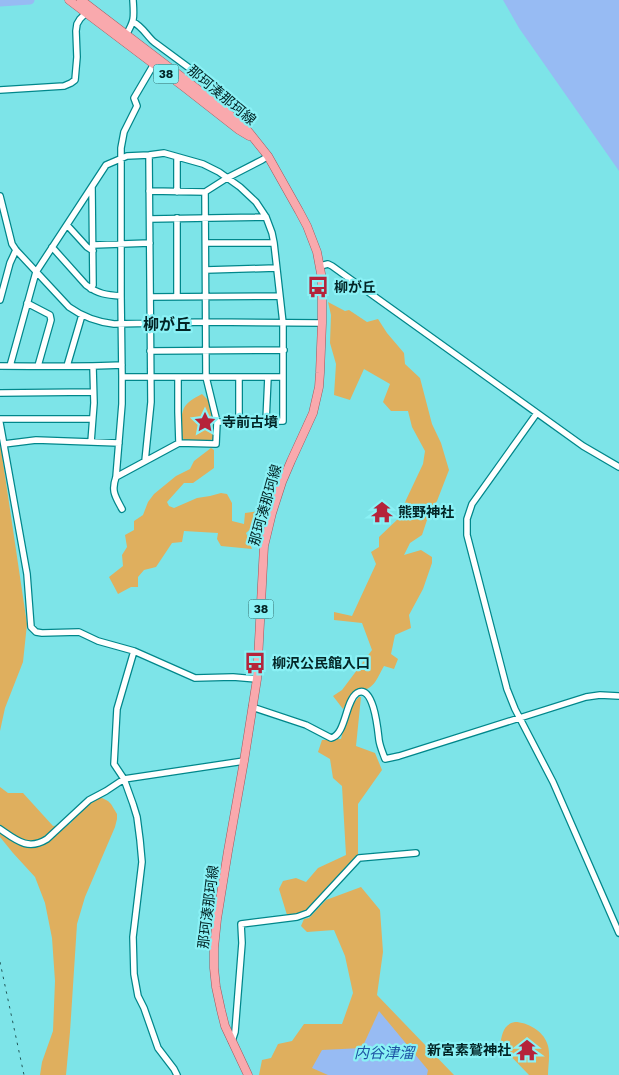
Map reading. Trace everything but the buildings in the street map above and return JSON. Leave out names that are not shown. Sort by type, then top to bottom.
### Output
[{"type":"main road","name":"那珂湊那珂線","points":[[69,0],[239,130],[251,136]]},
{"type":"main road","name":"那珂湊那珂線","points":[[80,0],[244,126],[268,156],[306,226],[317,252],[320,266],[323,292],[319,387],[312,413],[282,482],[264,546],[257,680],[217,919],[214,948],[216,987],[226,1026],[248,1075]]},
{"type":"street","points":[[126,35],[134,22],[133,0]]},
{"type":"street","points":[[0,90],[71,84],[75,80],[77,57],[76,31],[84,12]]},
{"type":"street","points":[[134,22],[154,42],[223,93],[229,102],[224,110]]},
{"type":"street","points":[[122,509],[113,492],[122,404],[121,158],[124,132],[137,106],[134,98],[154,64]]},
{"type":"street","points":[[10,366],[36,272],[106,165],[127,156],[164,153],[210,167],[228,178],[256,202],[266,216],[274,243],[283,323],[283,421],[217,422]]},
{"type":"street","points":[[145,461],[151,402],[149,155]]},
{"type":"street","points":[[149,192],[205,192],[268,156]]},
{"type":"street","points":[[177,157],[177,192]]},
{"type":"street","points":[[91,289],[93,285],[92,187]]},
{"type":"street","points":[[116,477],[179,443],[216,444],[217,422],[206,377],[205,192]]},
{"type":"street","points":[[0,196],[12,244],[16,250],[69,307],[93,320],[103,323],[122,324],[206,322],[322,323]]},
{"type":"street","points":[[150,219],[266,216]]},
{"type":"street","points":[[177,218],[177,297]]},
{"type":"street","points":[[67,225],[86,247],[150,244]]},
{"type":"street","points":[[206,243],[274,243]]},
{"type":"street","points":[[52,247],[91,289],[103,295],[121,296]]},
{"type":"street","points":[[0,300],[10,263],[16,250]]},
{"type":"street","points":[[320,266],[328,264],[332,266],[583,446],[619,467]]},
{"type":"street","points":[[206,270],[276,268]]},
{"type":"street","points":[[151,297],[280,296]]},
{"type":"street","points":[[27,303],[50,315],[51,320],[38,366]]},
{"type":"street","points":[[67,366],[82,315]]},
{"type":"street","points":[[150,352],[284,350]]},
{"type":"street","points":[[0,366],[93,367],[122,365]]},
{"type":"street","points":[[91,442],[94,403],[93,367]]},
{"type":"street","points":[[122,377],[283,377]]},
{"type":"street","points":[[239,377],[239,422]]},
{"type":"street","points":[[266,421],[268,377]]},
{"type":"street","points":[[178,378],[179,443]]},
{"type":"street","points":[[0,393],[93,392]]},
{"type":"street","points":[[537,413],[472,504],[466,520],[467,535],[509,695],[553,782],[619,933]]},
{"type":"street","points":[[0,419],[92,419]]},
{"type":"street","points":[[0,423],[27,574],[31,627],[36,632],[79,632],[98,641],[134,651],[195,678],[233,677],[257,680]]},
{"type":"street","points":[[4,444],[36,440],[119,443]]},
{"type":"street","points":[[134,651],[117,710],[114,764],[124,779],[138,817],[142,862],[133,937],[134,974],[138,996],[158,1048],[177,1075]]},
{"type":"street","points":[[252,707],[306,725],[331,738],[339,733],[355,695],[362,692],[370,698],[373,705],[385,759],[586,697],[600,694],[619,696]]},
{"type":"street","points":[[0,829],[20,842],[34,845],[47,839],[89,800],[124,779],[244,761]]},
{"type":"street","points":[[232,1041],[235,1032],[242,943],[241,924],[297,917],[308,913],[359,858],[416,853]]},
{"type":"shaded area","points":[[328,302],[345,311],[349,310],[367,322],[378,319],[404,353],[405,364],[420,378],[432,424],[441,443],[449,470],[437,501],[430,511],[422,535],[410,543],[404,555],[421,550],[432,557],[432,563],[423,589],[409,615],[411,628],[395,635],[391,654],[398,659],[394,669],[384,666],[374,684],[367,689],[356,691],[343,709],[333,696],[342,690],[372,650],[362,623],[334,620],[334,612],[352,616],[376,564],[371,552],[379,547],[379,537],[400,517],[423,464],[425,451],[412,427],[408,411],[391,411],[383,402],[390,384],[364,369],[350,400],[334,395],[336,364],[330,343],[331,315]]},
{"type":"shaded area","points":[[202,394],[210,402],[214,438],[211,440],[184,440],[182,437],[183,411],[189,402]]},
{"type":"shaded area","points":[[0,442],[27,624],[23,662],[5,708],[0,731]]},
{"type":"shaded area","points":[[211,448],[214,450],[214,468],[193,483],[184,483],[167,502],[169,506],[174,508],[197,498],[221,493],[227,494],[232,503],[232,521],[244,524],[245,513],[267,510],[264,524],[255,525],[246,533],[252,549],[221,546],[217,539],[218,533],[184,531],[182,542],[172,543],[156,567],[144,570],[138,577],[138,587],[131,587],[118,594],[109,577],[123,566],[122,555],[127,547],[125,535],[134,530],[134,521],[143,515],[148,502],[154,494],[176,476],[190,469],[194,461]]},
{"type":"shaded area","points":[[359,697],[361,697],[356,746],[375,753],[382,770],[358,804],[358,857],[311,907],[298,914],[287,915],[279,889],[283,881],[296,878],[306,882],[318,868],[346,855],[342,786],[333,778],[330,759],[318,752],[322,740],[341,739],[350,711]]},
{"type":"shaded area","points":[[0,787],[8,793],[23,793],[53,826],[70,824],[80,811],[98,796],[108,801],[117,814],[115,827],[85,897],[77,924],[66,1075],[40,1075],[42,1062],[53,1031],[55,981],[52,938],[45,903],[35,877],[0,837]]},
{"type":"shaded area","points":[[361,887],[380,910],[383,952],[377,995],[454,1075],[259,1075],[262,1060],[271,1058],[278,1044],[292,1041],[304,1024],[342,1024],[353,993],[345,956],[334,930],[307,932],[301,926],[304,919],[309,918],[326,900]]},
{"type":"shaded area","points":[[515,1022],[534,1028],[545,1039],[549,1050],[548,1075],[529,1075],[500,1045],[502,1034],[508,1025]]},
{"type":"water","points":[[503,0],[619,0],[619,171],[519,28]]},
{"type":"water","name":"内谷津溜","points":[[379,1011],[428,1070],[427,1075],[328,1075],[312,1068],[322,1050],[362,1048]]},
{"type":"waterway","points":[[0,2],[30,0]]},
{"type":"railway","points":[[0,962],[24,1075]]},
{"type":"place","name":"柳が丘","points":[[318,287]]},
{"type":"place","name":"寺前古墳","points":[[205,422]]},
{"type":"place","name":"熊野神社","points":[[382,512]]},
{"type":"place","name":"柳沢公民館入口","points":[[255,663]]},
{"type":"place","name":"新宮素鷲神社","points":[[527,1050]]},
{"type":"district","name":"柳が丘","points":[[167,324]]}]
